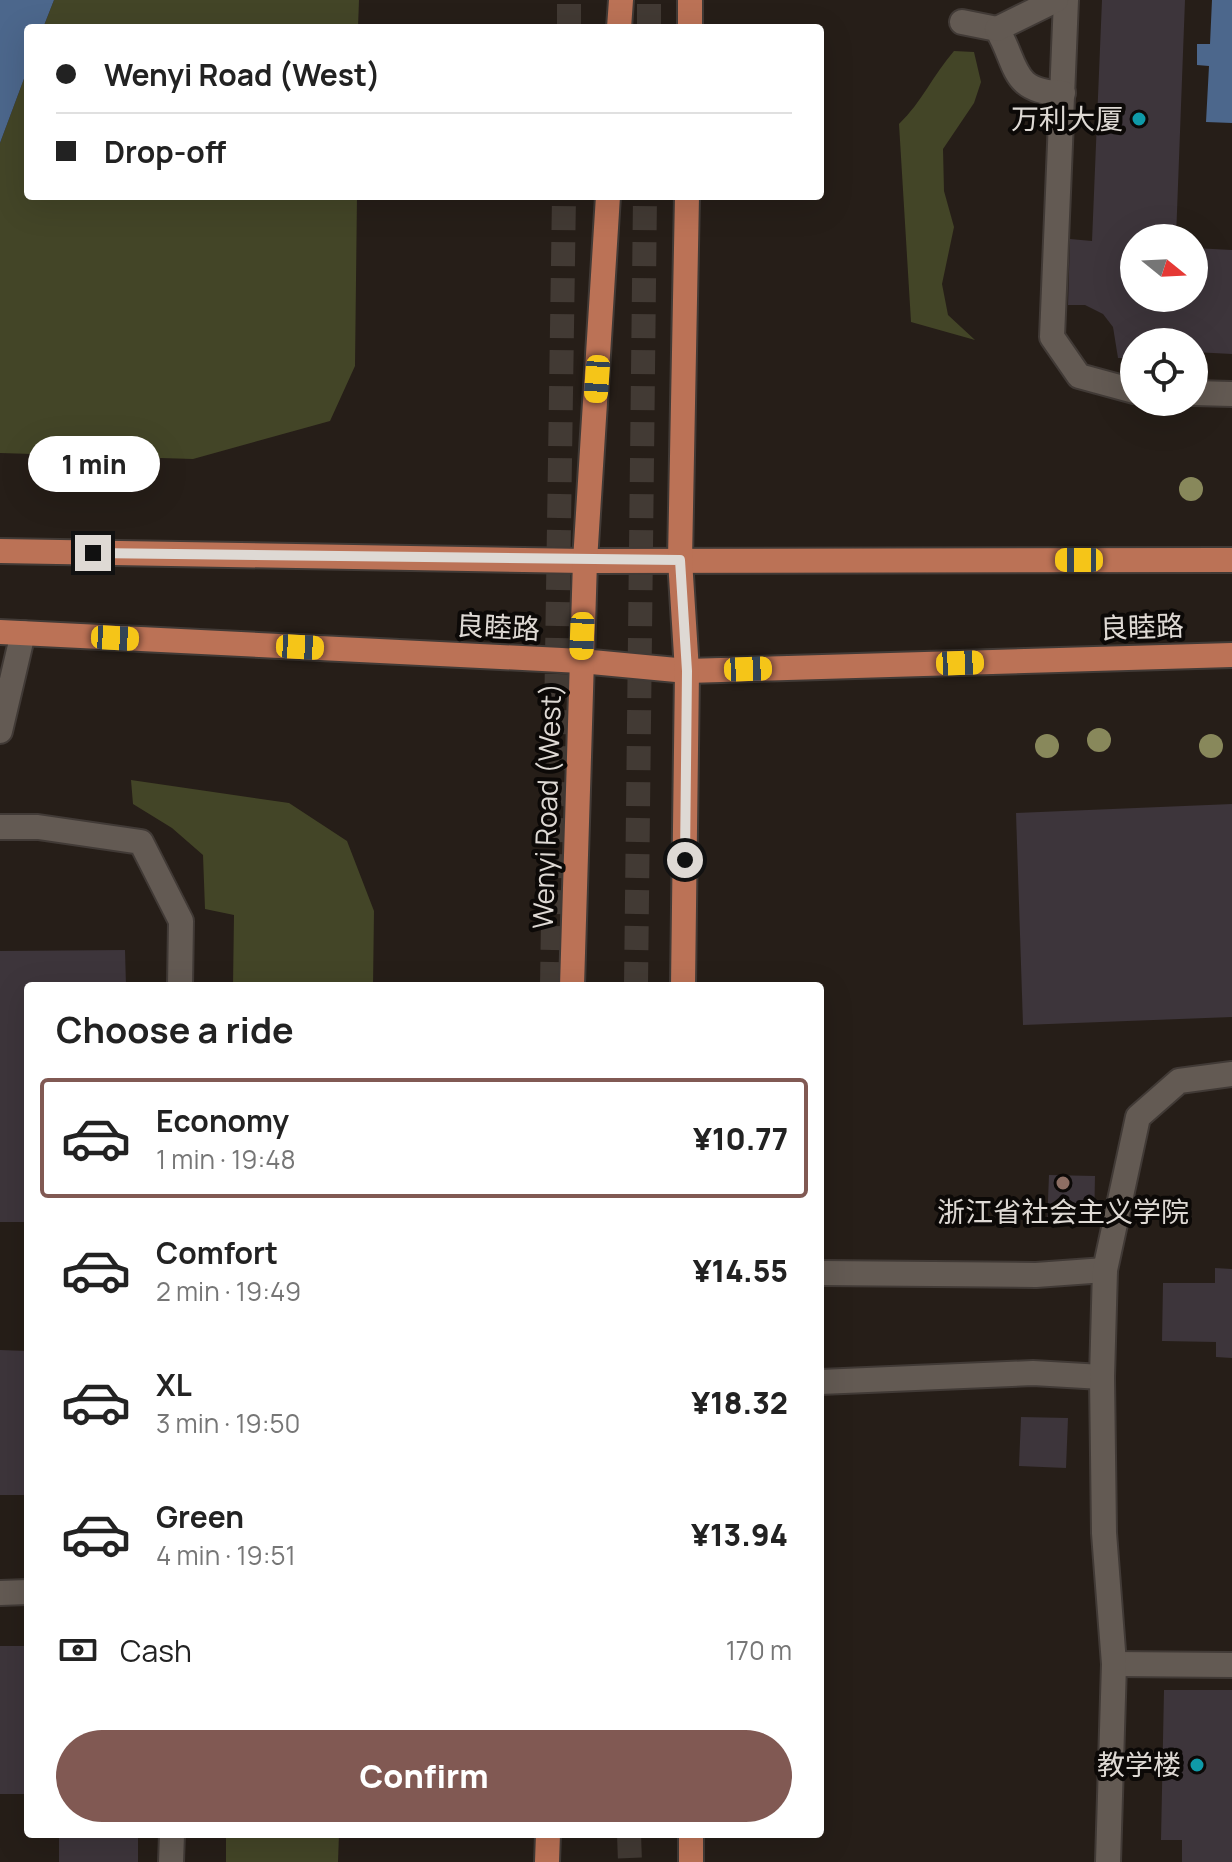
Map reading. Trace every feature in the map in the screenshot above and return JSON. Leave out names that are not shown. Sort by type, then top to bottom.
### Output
[{"type":"main road","points":[[619,24],[621,0]]},
{"type":"main road","points":[[690,0],[690,24]]},
{"type":"main road","name":"Wenyi Road (West)","points":[[572,982],[585,561],[608,200]]},
{"type":"main road","points":[[683,982],[687,671],[680,560],[687,200]]},
{"type":"main road","points":[[0,551],[585,561],[1232,560]]},
{"type":"main road","name":"良睦路","points":[[12,633],[581,661],[687,671],[1232,655]]},
{"type":"main road","points":[[547,1862],[548,1838]]},
{"type":"main road","points":[[691,1838],[691,1862]]},
{"type":"lane","points":[[962,22],[997,29],[1056,0]]},
{"type":"lane","points":[[1066,0],[1052,337],[1079,376],[1120,387]]},
{"type":"lane","points":[[997,29],[1007,46],[1012,69],[1028,87],[1045,93],[1063,93]]},
{"type":"lane","points":[[1208,393],[1232,394]]},
{"type":"lane","points":[[0,731],[12,633]]},
{"type":"lane","points":[[0,827],[38,827],[141,842],[181,921],[180,982]]},
{"type":"lane","points":[[1108,1862],[1114,1664],[1104,1533],[1102,1377],[1105,1270],[1138,1117],[1179,1081],[1232,1074]]},
{"type":"lane","points":[[824,1273],[1036,1275],[1105,1270]]},
{"type":"lane","points":[[824,1382],[1033,1373],[1102,1377]]},
{"type":"lane","points":[[0,1593],[24,1592]]},
{"type":"lane","points":[[1114,1664],[1232,1665]]},
{"type":"lane","points":[[171,1862],[172,1838]]},
{"type":"green space","points":[[54,0],[359,0],[358,24],[45,24]]},
{"type":"green space","points":[[954,51],[974,52],[981,82],[974,103],[943,149],[944,191],[954,227],[942,284],[948,315],[975,340],[911,322],[899,124]]},
{"type":"green space","points":[[24,79],[24,200],[357,200],[355,366],[330,421],[193,459],[0,453],[0,143]]},
{"type":"green space","points":[[131,780],[289,803],[347,841],[374,911],[373,982],[233,982],[234,915],[205,909],[203,855],[172,828],[133,804]]},
{"type":"green space","points":[[226,1838],[339,1838],[338,1862],[226,1862]]},
{"type":"water","points":[[0,0],[54,0],[45,24],[24,24],[24,79],[0,143]]},
{"type":"water","points":[[1212,0],[1232,0],[1232,123],[1206,122],[1209,66],[1197,65],[1197,44],[1210,44]]},
{"type":"building","name":"万利大厦","points":[[1102,0],[1185,0],[1177,224],[1120,224],[1120,312],[1208,312],[1208,249],[1232,250],[1232,354],[1208,353],[1208,328],[1120,328],[1118,358],[1113,327],[1103,314],[1085,305],[1068,305],[1070,239],[1092,241]]},
{"type":"building","points":[[1232,804],[1232,1017],[1023,1025],[1016,813]]},
{"type":"building","points":[[125,950],[126,982],[24,982],[24,1222],[0,1222],[0,951]]},
{"type":"building","points":[[1049,1175],[1095,1176],[1094,1226],[1047,1225]]},
{"type":"building","points":[[1215,1268],[1232,1269],[1232,1358],[1216,1357],[1216,1342],[1162,1341],[1163,1283],[1215,1283]]},
{"type":"building","points":[[0,1350],[24,1351],[24,1495],[0,1495]]},
{"type":"building","points":[[1021,1417],[1068,1418],[1066,1468],[1019,1466]]},
{"type":"building","points":[[0,1646],[24,1646],[24,1794],[0,1794]]},
{"type":"building","name":"教学楼","points":[[1164,1690],[1232,1690],[1232,1862],[1182,1862],[1182,1840],[1161,1840]]},
{"type":"building","points":[[59,1838],[138,1838],[138,1862],[59,1862]]},
{"type":"tunnel","points":[[569,0],[569,24]]},
{"type":"tunnel","points":[[649,0],[649,24]]},
{"type":"tunnel","points":[[552,982],[564,200]]},
{"type":"tunnel","points":[[636,982],[645,200]]},
{"type":"tunnel","points":[[629,1838],[630,1862]]},
{"type":"place","name":"万利大厦","points":[[1139,119]]},
{"type":"place","name":"浙江省社会主义学院","points":[[1063,1183]]},
{"type":"place","name":"教学楼","points":[[1197,1765]]},
{"type":"route","points":[[93,553],[680,560],[687,671],[685,860]]}]
